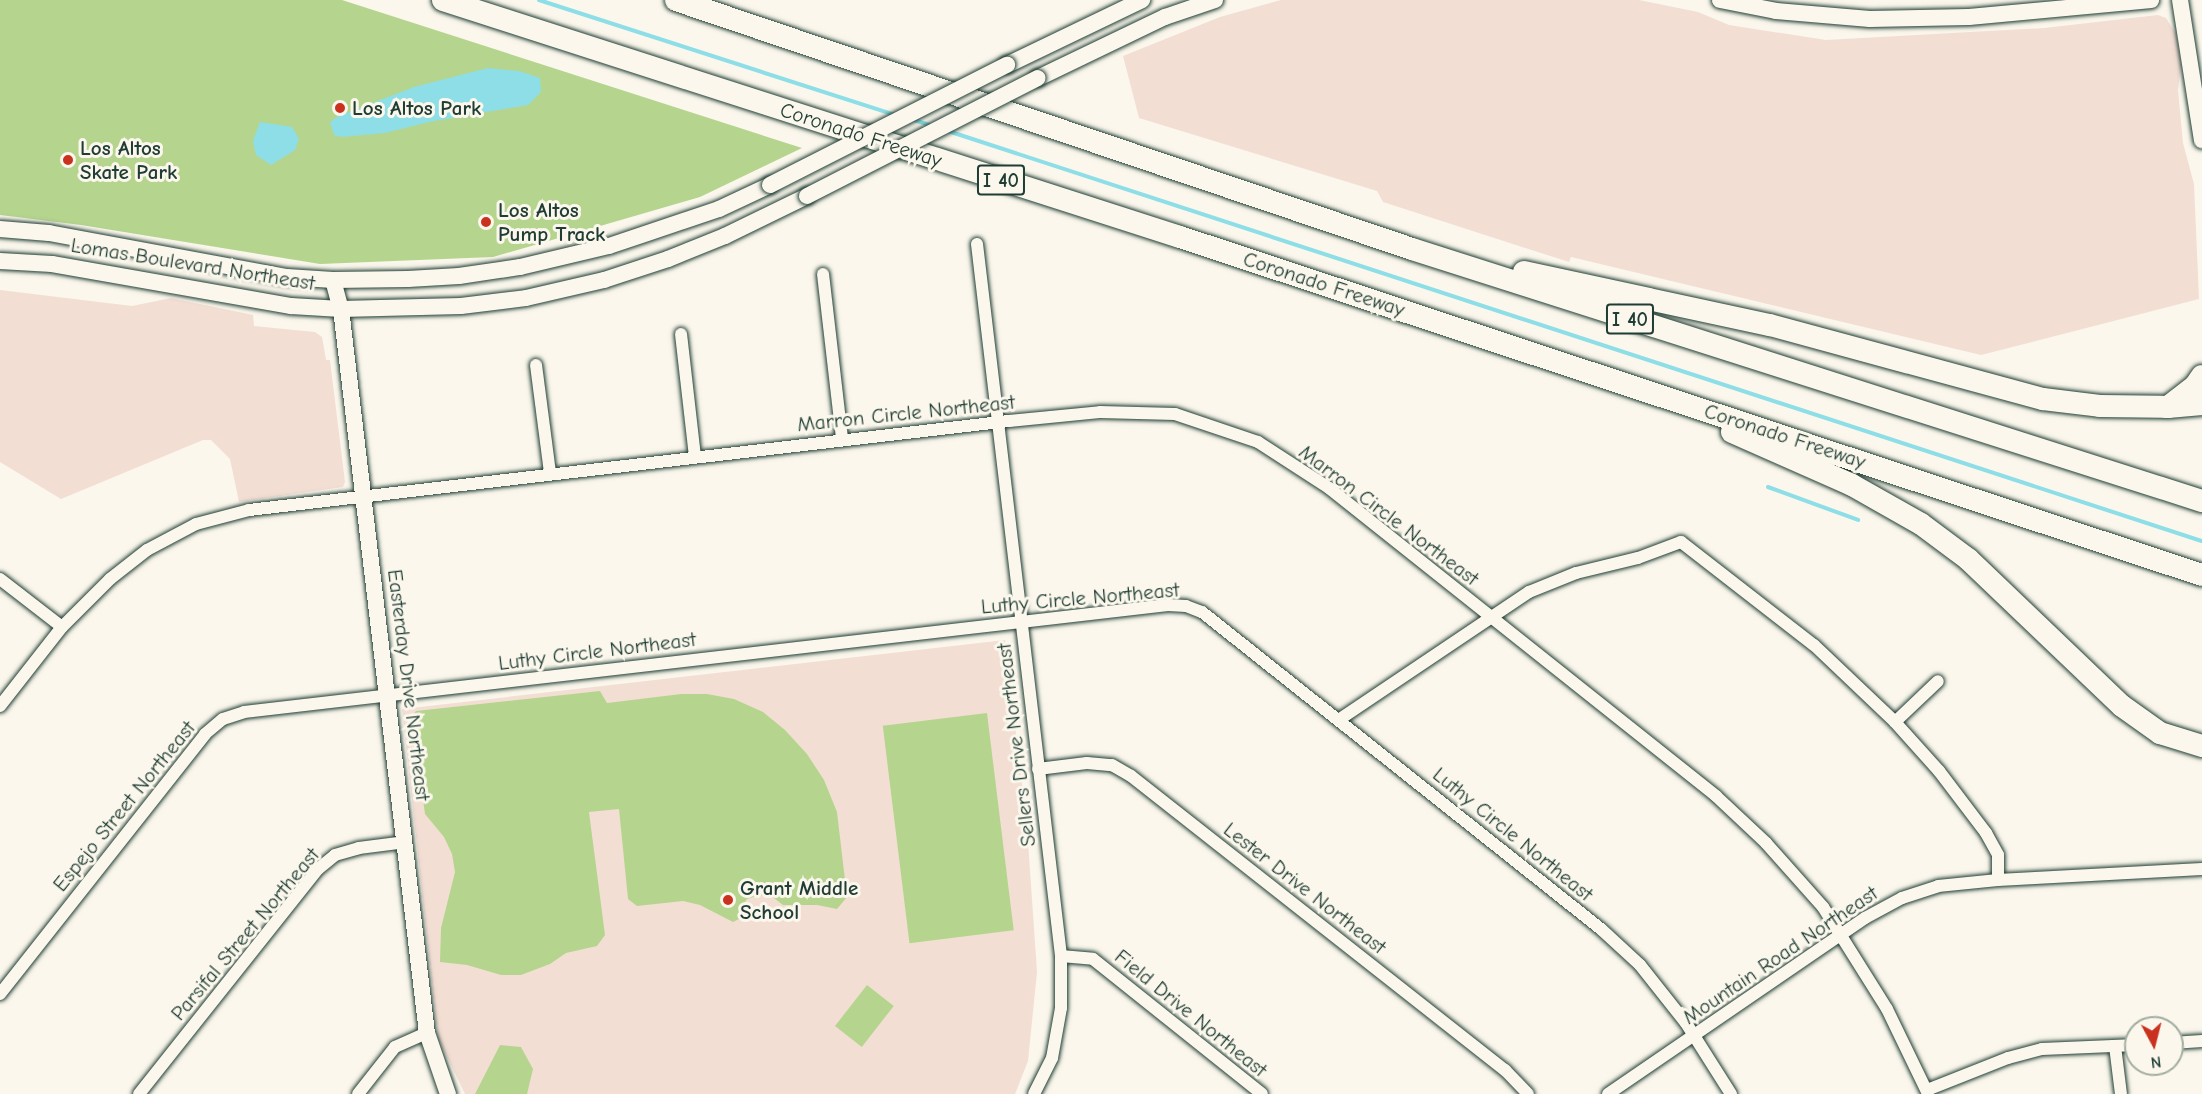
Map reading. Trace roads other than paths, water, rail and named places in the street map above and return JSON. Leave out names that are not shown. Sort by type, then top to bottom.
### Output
[{"type":"highway","name":"Coronado Freeway","points":[[443,0],[1558,361],[2202,575]]},
{"type":"highway","name":"I 40","points":[[676,0],[1412,249],[2202,501]]},
{"type":"highway","points":[[1412,249],[1668,301],[1770,325],[2043,399],[2100,406],[2168,407],[2202,404]]},
{"type":"highway","points":[[1558,361],[1789,456],[1852,485],[1921,524],[1968,559],[2122,705],[2160,733],[2202,746]]},
{"type":"highway","points":[[2168,407],[2195,386],[2202,376]]},
{"type":"main road","name":"Lomas Boulevard Northeast","points":[[0,229],[61,235],[287,277],[333,280],[459,276],[520,267],[609,246],[719,209],[1006,65],[1142,0]]},
{"type":"main road","name":"Lomas Boulevard Northeast","points":[[0,261],[52,264],[233,297],[341,309],[461,306],[526,298],[604,280],[668,259],[726,236],[1038,78],[1165,17],[1215,0]]},
{"type":"main road","points":[[1720,0],[1776,10],[1870,19],[1969,17],[2151,0]]},
{"type":"main road","points":[[2180,0],[2202,140]]},
{"type":"main road","name":"Easterday Drive Northeast","points":[[333,280],[341,309],[427,1033],[448,1094]]},
{"type":"street","name":"Sellers Drive Northeast","points":[[977,244],[1061,956],[1061,1008],[1052,1058],[1034,1094]]},
{"type":"street","points":[[823,274],[842,440]]},
{"type":"street","points":[[681,334],[696,456]]},
{"type":"street","points":[[536,365],[550,473]]},
{"type":"street","name":"Marron Circle Northeast","points":[[0,706],[62,627],[110,579],[147,550],[196,524],[249,510],[998,422],[1100,412],[1175,414],[1258,442],[1329,488],[1716,796],[1766,843],[1823,907],[1887,1009],[1928,1092]]},
{"type":"street","points":[[1340,719],[1529,592],[1576,573],[1638,558],[1681,542],[1814,645],[1895,722],[1939,771],[1986,833],[1998,855],[1998,880]]},
{"type":"street","points":[[0,579],[62,627]]},
{"type":"street","name":"Luthy Circle Northeast","points":[[387,694],[1168,605],[1186,606],[1202,612],[1340,719],[1601,929],[1640,965],[1695,1035],[1731,1094]]},
{"type":"street","points":[[1895,722],[1938,681]]},
{"type":"street","name":"Espejo Street Northeast","points":[[0,994],[205,734],[223,719],[244,712],[387,694]]},
{"type":"street","name":"Lester Drive Northeast","points":[[1038,769],[1087,763],[1112,765],[1131,776],[1505,1070],[1528,1094]]},
{"type":"street","name":"Parsifal Street Northeast","points":[[139,1094],[318,870],[335,855],[359,848],[406,842]]},
{"type":"street","name":"Mountain Road Northeast","points":[[1608,1094],[1842,934],[1902,898],[1938,886],[1998,880],[2202,869]]},
{"type":"street","name":"Field Drive Northeast","points":[[1061,956],[1093,959],[1262,1094]]},
{"type":"street","points":[[358,1094],[396,1047],[427,1033]]},
{"type":"street","points":[[2184,1042],[2202,1041]]},
{"type":"street","points":[[2115,1046],[2121,1094]]},
{"type":"street","points":[[1928,1092],[2008,1058],[2042,1049],[2124,1046]]},
{"type":"water","points":[[488,68],[519,71],[540,78],[541,92],[528,105],[429,122],[385,133],[341,137],[334,135],[330,122],[339,116],[414,87]]},
{"type":"water","points":[[260,122],[292,127],[299,139],[295,150],[271,165],[256,155],[253,141]]},
{"type":"waterway","points":[[539,0],[895,115]]},
{"type":"waterway","points":[[911,119],[933,126]]},
{"type":"waterway","points":[[948,131],[2202,541]]},
{"type":"waterway","points":[[1768,487],[1858,520]]},
{"type":"place","name":"Los Altos Park","points":[[340,108]]},
{"type":"place","name":"Los Altos Skate Park","points":[[68,160]]},
{"type":"place","name":"Los Altos Pump Track","points":[[486,222]]},
{"type":"place","name":"Grant Middle School","points":[[728,900]]}]
